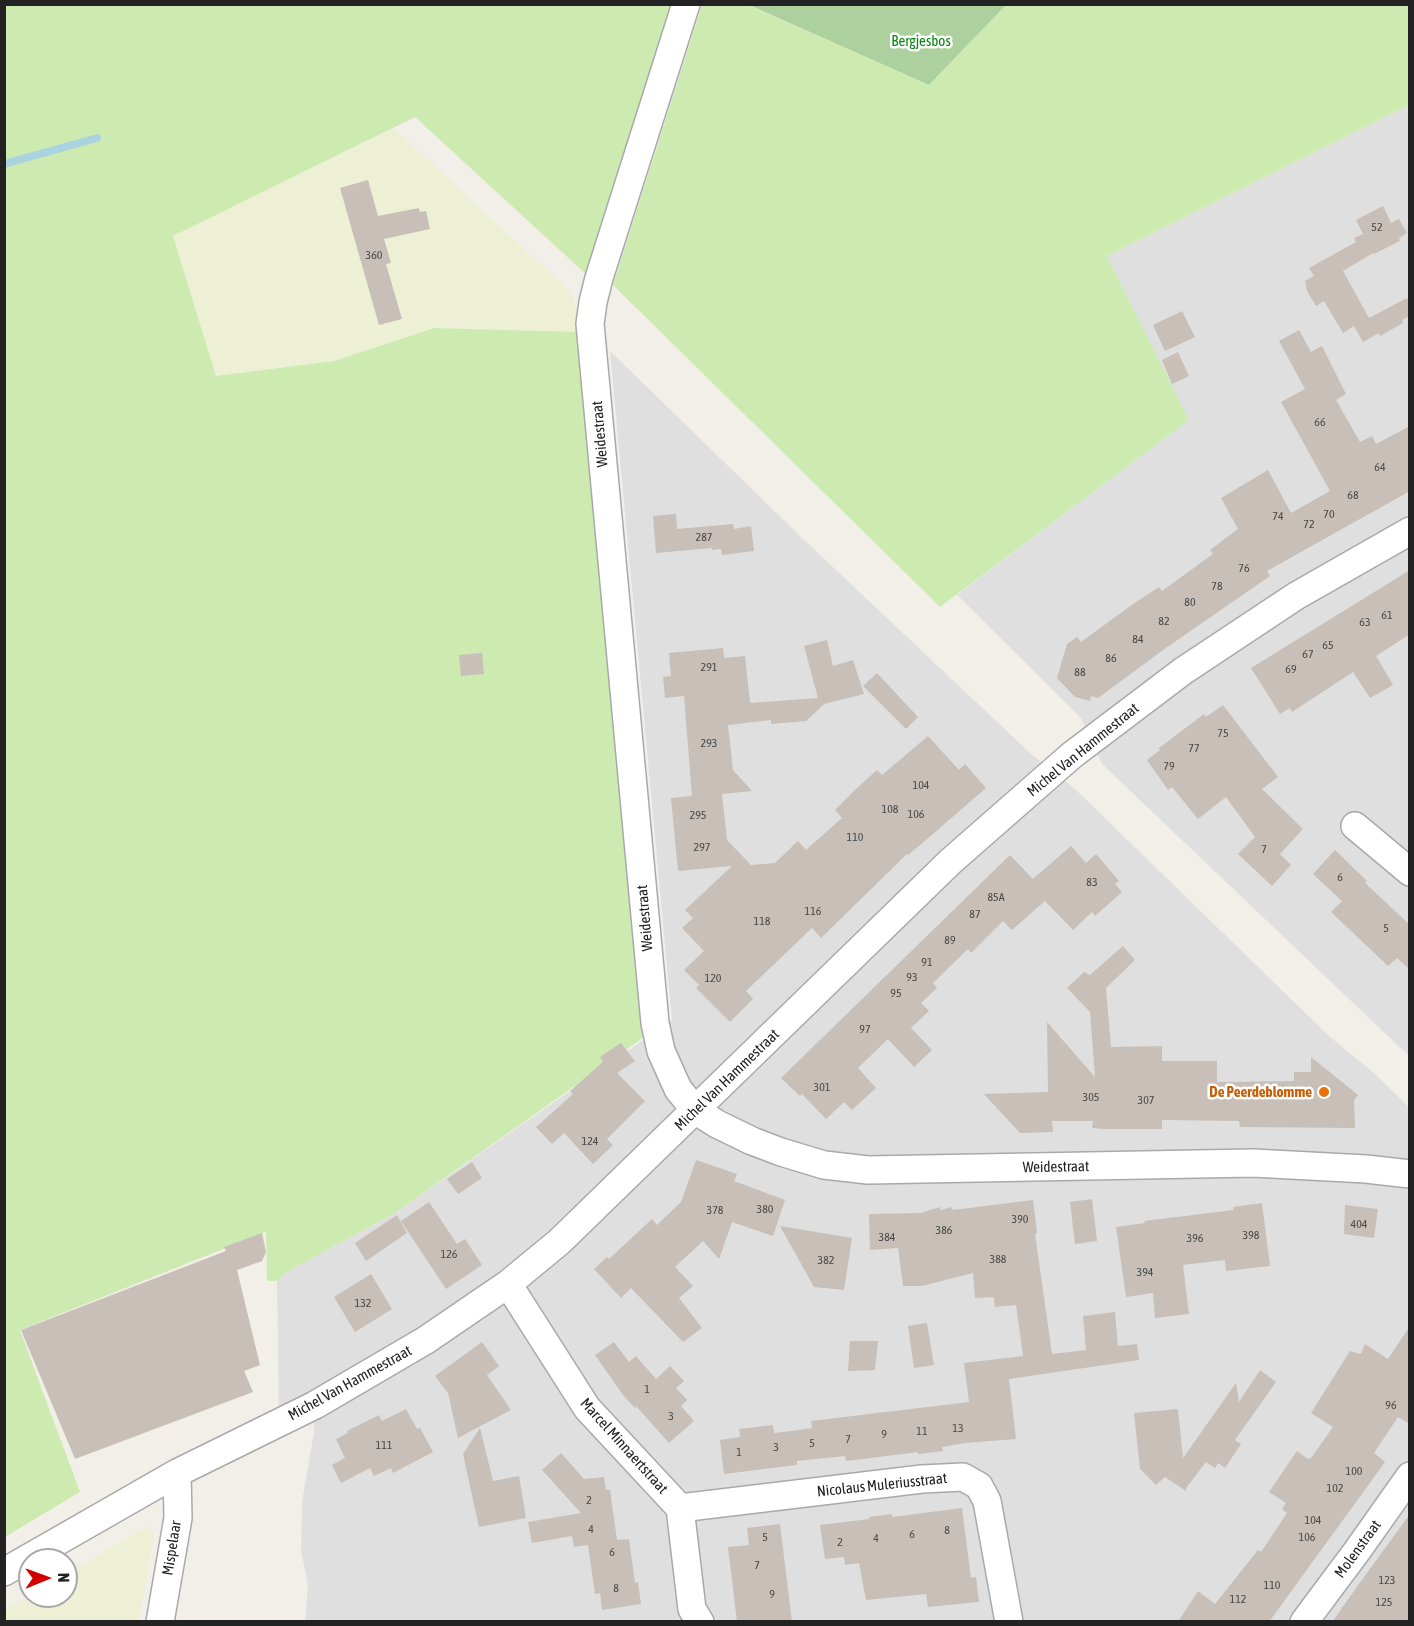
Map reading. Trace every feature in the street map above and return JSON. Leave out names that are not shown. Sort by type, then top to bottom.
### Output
[{"type":"street","name":"Weidestraat","points":[[686,4],[599,278],[591,324],[655,1023],[661,1051],[678,1089],[695,1110],[717,1124],[781,1152],[824,1165],[868,1170],[1253,1163],[1366,1169],[1410,1174]]},
{"type":"street","name":"Michel Van Hammestraat","points":[[4,1572],[177,1473],[315,1405],[426,1340],[508,1284],[559,1242],[951,861],[1072,755],[1183,671],[1296,596],[1410,531]]},
{"type":"street","points":[[1355,826],[1410,872]]},
{"type":"street","name":"Marcel Minnaertstraat","points":[[508,1284],[587,1408],[680,1508]]},
{"type":"street","name":"Mispelaar","points":[[160,1622],[178,1518],[177,1473]]},
{"type":"street","name":"Molenstraat","points":[[1304,1622],[1358,1551],[1410,1476]]},
{"type":"street","name":"Nicolaus Muleriusstraat","points":[[680,1508],[922,1479],[963,1477],[979,1486],[987,1501],[1009,1622]]},
{"type":"street","points":[[680,1508],[692,1609],[700,1622]]},
{"type":"shaded area","points":[[1409,105],[1409,1056],[1102,764],[1081,718],[957,595],[1188,420],[1107,256]]},
{"type":"shaded area","points":[[610,351],[799,535],[1030,753],[1075,789],[1329,1036],[1375,1074],[1409,1107],[1409,1621],[305,1621],[308,1586],[301,1550],[302,1502],[314,1432],[315,1405],[279,1422],[277,1281],[285,1273],[395,1213],[672,1020]]},
{"type":"green space","points":[[4,5],[672,5],[588,276],[415,117],[173,236],[216,376],[334,361],[434,328],[580,332],[647,1035],[395,1213],[285,1273],[277,1281],[267,1281],[266,1232],[20,1330],[80,1492],[5,1537]]},
{"type":"green space","points":[[702,5],[748,5],[929,85],[1006,5],[1409,5],[1409,105],[1107,256],[1189,420],[940,607],[613,285]]},
{"type":"green space","name":"Bergjesbos","points":[[749,5],[1006,5],[929,85]]},
{"type":"green space","points":[[394,128],[574,297],[580,332],[434,328],[334,361],[216,376],[173,236]]},
{"type":"green space","points":[[147,1526],[152,1530],[154,1537],[139,1621],[5,1621],[5,1610],[18,1602],[18,1608],[78,1608],[78,1567]]},
{"type":"building","points":[[368,180],[378,216],[419,208],[420,212],[426,211],[430,229],[384,239],[391,263],[386,264],[402,319],[379,325],[340,188]]},
{"type":"building","points":[[1383,206],[1391,223],[1399,219],[1407,233],[1399,238],[1400,241],[1373,253],[1343,271],[1369,318],[1407,298],[1410,304],[1410,316],[1402,320],[1403,323],[1380,336],[1379,333],[1363,342],[1354,326],[1343,333],[1324,301],[1316,306],[1307,291],[1305,281],[1314,276],[1309,268],[1356,242],[1354,238],[1363,234],[1356,220]]},
{"type":"building","points":[[1182,311],[1195,337],[1165,351],[1153,325]]},
{"type":"building","points":[[1299,330],[1311,352],[1322,346],[1346,394],[1336,400],[1360,442],[1372,436],[1376,444],[1410,426],[1410,491],[1267,571],[1270,576],[1098,698],[1091,696],[1090,701],[1075,697],[1057,678],[1067,644],[1077,637],[1081,642],[1133,604],[1159,587],[1162,591],[1213,554],[1210,550],[1238,529],[1221,498],[1268,470],[1291,513],[1330,491],[1281,402],[1305,389],[1279,341]]},
{"type":"building","points":[[1178,352],[1189,376],[1172,384],[1162,360]]},
{"type":"building","points":[[676,514],[677,529],[733,524],[734,529],[751,526],[754,551],[722,555],[721,549],[712,550],[712,548],[656,553],[653,516]]},
{"type":"building","points":[[1410,570],[1410,634],[1376,656],[1393,685],[1370,698],[1353,672],[1292,712],[1290,708],[1280,714],[1251,668]]},
{"type":"building","points":[[827,640],[833,666],[853,660],[864,694],[824,704],[806,721],[771,724],[771,720],[728,725],[733,770],[752,791],[722,794],[727,840],[751,865],[775,863],[798,841],[806,850],[842,818],[835,810],[857,788],[877,770],[882,775],[928,736],[959,770],[965,764],[986,788],[907,854],[821,938],[812,928],[746,991],[753,999],[730,1022],[696,988],[699,985],[684,970],[704,951],[682,928],[693,918],[685,910],[732,866],[678,871],[671,798],[692,796],[684,696],[665,698],[663,677],[671,676],[669,653],[723,648],[724,658],[745,656],[750,703],[818,698],[804,646]]},
{"type":"building","points":[[482,653],[484,674],[461,676],[459,655]]},
{"type":"building","points":[[877,673],[918,717],[906,729],[863,686]]},
{"type":"building","points":[[1223,705],[1278,777],[1262,789],[1303,829],[1280,854],[1291,865],[1272,886],[1238,854],[1255,837],[1226,797],[1198,819],[1172,787],[1168,790],[1147,760],[1160,750],[1159,748],[1204,714],[1206,717]]},
{"type":"building","points":[[1071,846],[1086,863],[1096,854],[1119,881],[1115,884],[1122,892],[1095,916],[1092,912],[1073,930],[1045,901],[1012,930],[1003,921],[971,953],[968,949],[933,983],[937,988],[921,1003],[929,1011],[911,1028],[932,1050],[914,1067],[888,1039],[858,1068],[876,1088],[852,1110],[844,1102],[826,1119],[802,1094],[800,1096],[781,1078],[1010,855],[1033,879]]},
{"type":"building","points":[[1335,850],[1367,881],[1365,883],[1410,925],[1410,970],[1397,958],[1388,966],[1331,912],[1342,901],[1313,874]]},
{"type":"building","points":[[1123,946],[1135,960],[1106,988],[1111,1047],[1162,1046],[1162,1061],[1217,1061],[1217,1082],[1294,1081],[1294,1072],[1311,1072],[1311,1057],[1358,1095],[1354,1100],[1355,1128],[1240,1127],[1239,1121],[1162,1120],[1162,1129],[1103,1129],[1092,1128],[1093,1121],[1052,1121],[1053,1132],[1020,1133],[984,1094],[1048,1092],[1047,1022],[1095,1077],[1090,1012],[1067,988],[1084,972],[1090,975]]},
{"type":"building","points":[[621,1043],[635,1061],[617,1073],[645,1101],[607,1139],[613,1145],[593,1164],[564,1133],[552,1144],[536,1127],[573,1094],[570,1091],[603,1062],[600,1057]]},
{"type":"building","points":[[696,1160],[737,1174],[734,1181],[785,1200],[773,1236],[732,1222],[719,1259],[703,1241],[675,1267],[693,1286],[679,1298],[702,1328],[683,1342],[631,1288],[621,1298],[594,1269],[607,1257],[609,1259],[652,1219],[657,1225],[681,1202]]},
{"type":"building","points":[[472,1162],[482,1178],[458,1194],[447,1179]]},
{"type":"building","points":[[1092,1199],[1097,1241],[1075,1244],[1070,1202]]},
{"type":"building","points":[[1033,1200],[1037,1233],[1035,1234],[1052,1354],[1086,1350],[1083,1316],[1115,1312],[1118,1346],[1137,1344],[1139,1360],[1009,1379],[1016,1439],[965,1443],[942,1447],[943,1451],[918,1454],[918,1452],[846,1461],[845,1456],[797,1461],[797,1465],[724,1474],[720,1440],[740,1437],[739,1429],[773,1425],[774,1433],[792,1431],[812,1428],[811,1421],[969,1402],[964,1363],[1023,1356],[1016,1305],[995,1307],[994,1297],[975,1298],[973,1273],[922,1286],[903,1286],[898,1248],[870,1250],[869,1214],[921,1213],[940,1207],[941,1210],[951,1207],[953,1210]]},
{"type":"building","points":[[429,1202],[457,1244],[465,1239],[482,1265],[446,1289],[401,1221]]},
{"type":"building","points":[[1262,1203],[1270,1266],[1226,1271],[1225,1260],[1183,1265],[1189,1314],[1155,1318],[1153,1293],[1126,1297],[1116,1227],[1145,1223],[1144,1221],[1234,1210],[1233,1207]]},
{"type":"building","points":[[1345,1205],[1378,1209],[1374,1238],[1344,1234]]},
{"type":"building","points":[[397,1215],[407,1233],[366,1261],[355,1243]]},
{"type":"building","points":[[780,1226],[852,1238],[844,1290],[814,1287]]},
{"type":"building","points":[[262,1233],[266,1252],[262,1261],[237,1270],[260,1365],[244,1371],[253,1392],[75,1459],[21,1330],[226,1251],[224,1247]]},
{"type":"building","points":[[371,1274],[392,1309],[355,1332],[334,1297]]},
{"type":"building","points":[[927,1323],[934,1365],[914,1368],[908,1326]]},
{"type":"building","points":[[1410,1326],[1410,1424],[1398,1417],[1374,1453],[1385,1462],[1269,1622],[1178,1622],[1198,1591],[1215,1604],[1258,1550],[1261,1552],[1287,1513],[1282,1509],[1286,1503],[1269,1492],[1297,1451],[1308,1459],[1311,1458],[1333,1427],[1311,1413],[1350,1351],[1361,1354],[1365,1344],[1388,1359]]},
{"type":"building","points":[[850,1341],[878,1341],[875,1370],[848,1371]]},
{"type":"building","points":[[482,1342],[499,1366],[487,1375],[511,1410],[458,1438],[448,1393],[435,1376]]},
{"type":"building","points":[[614,1342],[629,1362],[636,1356],[656,1379],[670,1366],[684,1381],[676,1388],[687,1400],[681,1406],[694,1421],[669,1443],[623,1395],[595,1355]]},
{"type":"building","points":[[1260,1370],[1276,1382],[1235,1440],[1241,1444],[1225,1468],[1218,1463],[1215,1468],[1206,1462],[1186,1491],[1165,1477],[1156,1485],[1140,1469],[1134,1413],[1178,1409],[1183,1458],[1236,1383],[1239,1402]]},
{"type":"building","points":[[406,1409],[433,1452],[393,1473],[391,1468],[374,1476],[370,1468],[341,1483],[332,1465],[345,1458],[336,1439],[379,1415],[382,1421]]},
{"type":"building","points":[[480,1428],[493,1481],[519,1476],[526,1518],[479,1527],[463,1454]]},
{"type":"building","points":[[561,1453],[584,1479],[604,1477],[606,1490],[610,1490],[617,1540],[629,1539],[635,1583],[638,1582],[641,1604],[602,1610],[600,1593],[595,1594],[588,1545],[574,1547],[572,1536],[532,1543],[528,1522],[581,1513],[542,1470]]},
{"type":"building","points":[[962,1508],[971,1578],[976,1577],[979,1602],[928,1607],[926,1594],[866,1600],[859,1563],[845,1565],[844,1557],[825,1559],[820,1525],[892,1514],[892,1517]]},
{"type":"building","points":[[1410,1514],[1410,1622],[1332,1622],[1364,1577]]},
{"type":"building","points":[[780,1524],[792,1622],[737,1622],[728,1547],[749,1545],[747,1528]]},
{"type":"waterway","points":[[4,164],[97,138]]},
{"type":"place","name":"De Peerdeblomme","points":[[1324,1092]]}]
